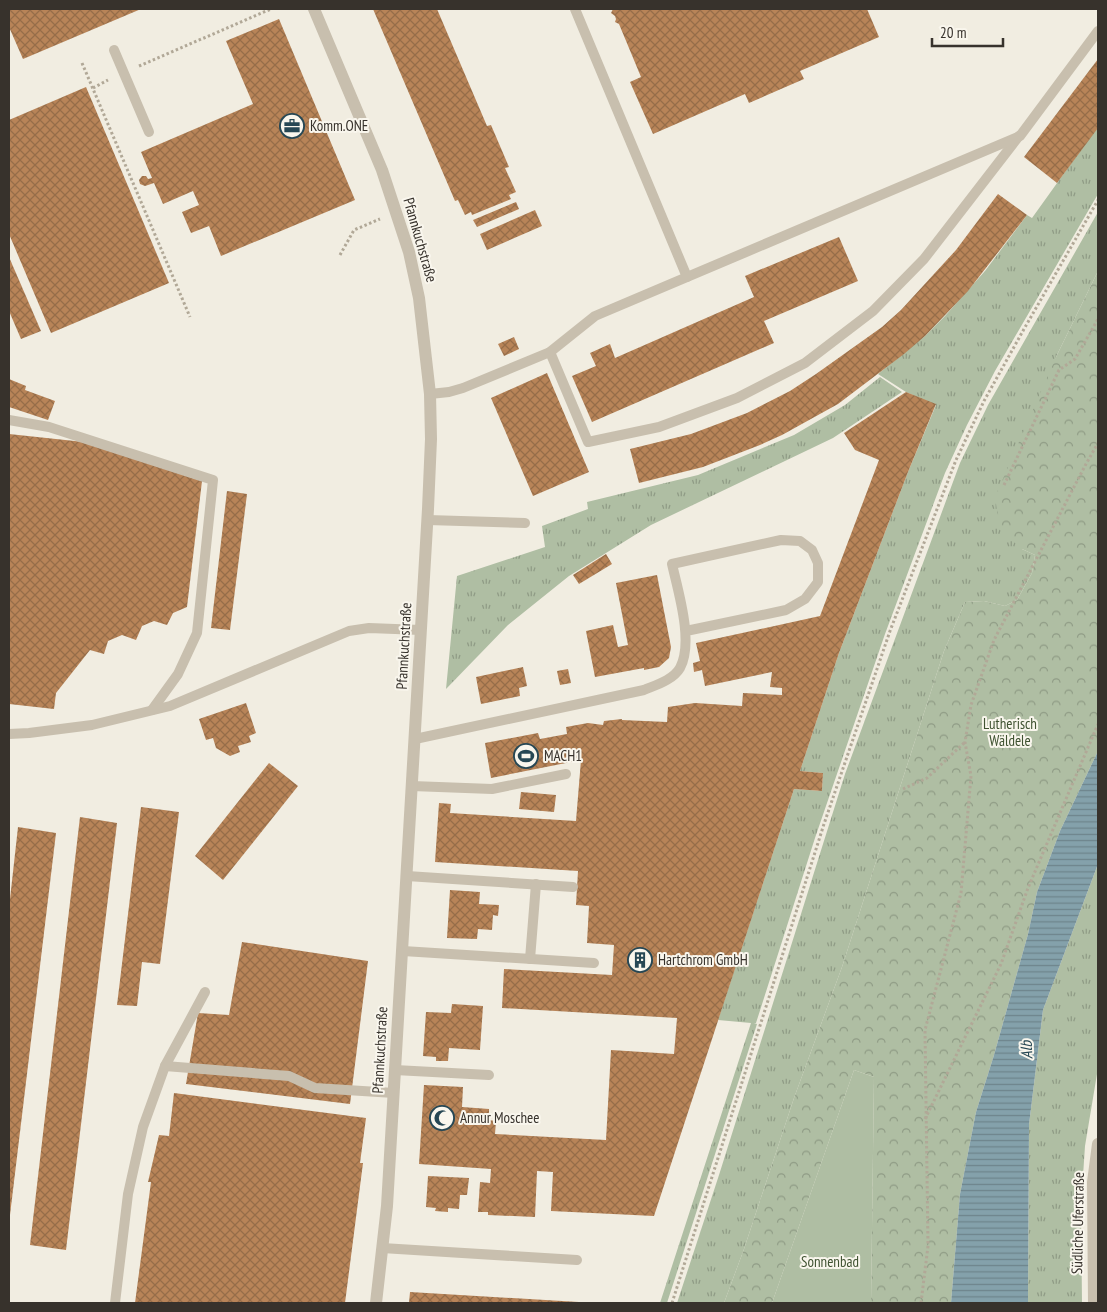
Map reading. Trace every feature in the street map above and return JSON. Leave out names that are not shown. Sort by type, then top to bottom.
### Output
[{"type":"street","name":"Pfannkuchstraße","points":[[314,9],[382,170],[397,212],[409,252],[419,298],[430,394],[431,439],[428,520],[403,951],[387,1206],[376,1303]]},
{"type":"street","name":"Südliche Uferstraße","points":[[1094,1303],[1093,1182],[1098,1144]]},
{"type":"lane","points":[[575,9],[688,277]]},
{"type":"lane","points":[[550,352],[588,442],[659,427],[737,398],[805,362],[873,311],[924,259],[1020,136],[1098,31]]},
{"type":"lane","points":[[114,50],[149,132]]},
{"type":"lane","points":[[430,394],[463,388],[550,352],[595,316],[1020,136]]},
{"type":"lane","points":[[9,420],[49,427],[213,480],[197,633],[178,674],[152,710]]},
{"type":"lane","points":[[428,520],[525,523]]},
{"type":"lane","points":[[415,739],[644,690],[666,681],[680,668],[684,653],[686,631],[672,564],[780,540],[800,541],[812,550],[818,563],[818,582],[805,599],[786,610],[686,631]]},
{"type":"lane","points":[[9,734],[92,725],[170,706],[349,631],[369,628],[422,630]]},
{"type":"lane","points":[[412,786],[492,789],[566,774]]},
{"type":"lane","points":[[407,876],[573,887]]},
{"type":"lane","points":[[530,959],[536,884]]},
{"type":"lane","points":[[403,951],[594,963]]},
{"type":"lane","points":[[115,1303],[128,1194],[143,1128],[165,1066],[205,992]]},
{"type":"lane","points":[[165,1066],[289,1076],[315,1088],[394,1094]]},
{"type":"lane","points":[[395,1070],[489,1075]]},
{"type":"lane","points":[[382,1248],[577,1260]]},
{"type":"path","points":[[93,88],[271,9]]},
{"type":"path","points":[[82,63],[190,317]]},
{"type":"path","points":[[672,1303],[824,824],[890,631],[949,478],[984,401],[1098,200]]},
{"type":"path","points":[[340,255],[354,230],[397,212]]},
{"type":"path","points":[[1004,485],[1059,370],[1075,359],[1098,319]]},
{"type":"path","points":[[921,1303],[928,1246],[925,1030],[961,892],[971,776],[965,742],[971,705],[994,640],[1098,444]]},
{"type":"path","points":[[925,1120],[1001,964],[1028,888],[1098,724]]},
{"type":"path","points":[[903,789],[928,778],[965,742]]},
{"type":"green space","points":[[1098,126],[1098,194],[995,371],[945,473],[885,634],[815,838],[756,1023],[754,1023],[757,1024],[667,1303],[660,1303],[751,1023],[718,1020],[794,789],[822,791],[823,773],[800,771],[839,653],[908,472],[936,405],[906,392],[878,374],[925,336],[985,271],[1027,215],[1032,218]]},
{"type":"green space","points":[[1098,212],[1098,271],[1056,357],[1022,549],[1035,555],[1032,573],[1017,600],[1005,606],[984,601],[965,602],[944,651],[842,967],[794,1098],[724,1303],[677,1303],[845,774],[960,463],[988,405]]},
{"type":"green space","name":"Lutherisch Wäldele","points":[[1098,271],[1098,751],[1060,831],[1037,892],[1028,934],[976,1112],[960,1194],[951,1303],[871,1303],[874,1077],[854,1070],[772,1303],[724,1303],[794,1098],[842,967],[944,651],[965,602],[984,601],[1005,606],[1017,600],[1032,573],[1035,555],[1022,549],[1000,530],[995,497],[1056,357]]},
{"type":"green space","points":[[880,377],[902,392],[833,438],[651,525],[569,576],[508,625],[446,689],[457,576],[545,547],[542,526],[588,509],[587,502],[698,475],[794,435],[845,405]]},
{"type":"green space","points":[[1098,864],[1098,1068],[1085,1146],[1081,1206],[1082,1303],[1028,1303],[1029,1125],[1043,1010]]},
{"type":"green space","name":"Sonnenbad","points":[[854,1070],[874,1077],[871,1303],[772,1303]]},
{"type":"water","name":"Alb","points":[[1098,751],[1098,864],[1043,1010],[1029,1125],[1028,1303],[951,1303],[960,1194],[976,1112],[1028,934],[1037,892],[1060,831]]},
{"type":"building","points":[[9,9],[141,9],[23,59],[9,27]]},
{"type":"building","points":[[373,9],[437,9],[487,126],[491,125],[509,167],[505,168],[516,192],[509,195],[511,199],[472,215],[471,212],[465,215],[458,200],[455,201]]},
{"type":"building","points":[[613,9],[867,9],[879,37],[800,71],[804,79],[749,103],[745,94],[653,134],[630,82],[641,77],[619,24],[615,22],[615,16],[611,13]]},
{"type":"building","points":[[279,19],[355,200],[221,256],[209,226],[191,233],[182,212],[199,205],[193,191],[163,204],[154,183],[145,186],[140,184],[139,180],[142,176],[146,176],[148,179],[152,178],[141,152],[253,104],[226,41]]},
{"type":"building","points":[[1098,59],[1098,128],[1057,183],[1024,157]]},
{"type":"building","points":[[86,87],[169,283],[51,333],[9,234],[9,120]]},
{"type":"building","points":[[998,194],[1027,215],[968,291],[925,336],[904,354],[838,404],[782,435],[703,467],[639,483],[630,449],[691,434],[747,413],[790,391],[816,374],[882,327],[901,310],[956,250]]},
{"type":"building","points":[[516,202],[519,209],[477,227],[473,220]]},
{"type":"building","points":[[535,210],[542,226],[487,250],[480,234]]},
{"type":"building","points":[[839,237],[858,281],[764,321],[774,343],[592,422],[572,376],[596,366],[590,353],[610,344],[615,358],[754,297],[745,276]]},
{"type":"building","points":[[9,257],[41,331],[21,339],[9,311]]},
{"type":"building","points":[[514,337],[519,349],[504,356],[498,344]]},
{"type":"building","points":[[547,373],[589,472],[533,496],[491,398]]},
{"type":"building","points":[[9,379],[26,386],[25,390],[55,401],[48,420],[9,407]]},
{"type":"building","points":[[906,392],[936,404],[839,653],[800,771],[823,773],[822,791],[794,789],[654,1216],[551,1211],[553,1172],[537,1171],[535,1217],[488,1215],[488,1212],[478,1212],[480,1182],[490,1183],[491,1169],[419,1164],[424,1085],[463,1087],[462,1107],[489,1109],[489,1120],[496,1121],[495,1134],[606,1140],[611,1050],[674,1054],[677,1018],[502,1008],[504,969],[612,975],[614,945],[587,943],[589,906],[576,905],[578,871],[435,862],[439,803],[451,804],[450,813],[576,821],[581,760],[491,778],[485,743],[538,733],[540,739],[567,734],[566,727],[588,723],[603,725],[604,721],[622,719],[667,722],[668,707],[695,703],[742,706],[743,693],[782,695],[782,688],[770,687],[772,672],[705,686],[702,670],[694,672],[693,663],[700,661],[696,643],[820,616],[879,460],[855,450],[844,433]]},
{"type":"building","points":[[9,434],[84,442],[202,481],[187,607],[173,613],[167,625],[154,621],[142,626],[136,640],[122,635],[108,641],[104,654],[90,650],[56,693],[54,709],[9,704]]},
{"type":"building","points":[[227,491],[247,494],[230,630],[211,628]]},
{"type":"building","points":[[606,554],[612,564],[579,584],[573,575]]},
{"type":"building","points":[[657,575],[671,647],[669,658],[659,667],[595,677],[586,631],[613,625],[618,647],[628,645],[616,583]]},
{"type":"building","points":[[523,667],[527,686],[519,688],[520,696],[481,704],[476,677]]},
{"type":"building","points":[[568,669],[571,683],[560,685],[557,671]]},
{"type":"building","points":[[246,703],[256,733],[249,736],[251,742],[238,746],[240,752],[230,756],[216,748],[213,738],[206,740],[199,719]]},
{"type":"building","points":[[269,763],[298,786],[223,880],[195,856]]},
{"type":"building","points":[[521,792],[556,795],[554,812],[519,809]]},
{"type":"building","points":[[141,807],[179,812],[160,964],[142,962],[137,1006],[117,1005]]},
{"type":"building","points":[[80,817],[117,823],[66,1250],[30,1245]]},
{"type":"building","points":[[18,827],[56,833],[10,1215],[9,908]]},
{"type":"building","points":[[450,890],[480,892],[479,904],[499,905],[498,916],[493,915],[492,930],[478,929],[477,939],[447,938]]},
{"type":"building","points":[[242,942],[368,961],[350,1104],[186,1084],[198,1013],[229,1015]]},
{"type":"building","points":[[452,1004],[483,1006],[480,1050],[449,1048],[448,1061],[436,1061],[436,1057],[423,1056],[426,1012],[451,1013]]},
{"type":"building","points":[[174,1093],[366,1118],[360,1163],[363,1163],[345,1303],[135,1303],[151,1182],[148,1182],[159,1135],[169,1136]]},
{"type":"building","points":[[428,1176],[469,1178],[467,1195],[460,1195],[459,1209],[448,1208],[448,1212],[435,1211],[436,1208],[426,1207]]},
{"type":"building","points":[[410,1292],[579,1302],[579,1303],[409,1303]]},
{"type":"place","name":"Komm.ONE","points":[[292,126]]},
{"type":"place","name":"MACH1","points":[[526,756]]},
{"type":"place","name":"Hartchrom GmbH","points":[[640,960]]},
{"type":"place","name":"Annur Moschee","points":[[442,1118]]}]
